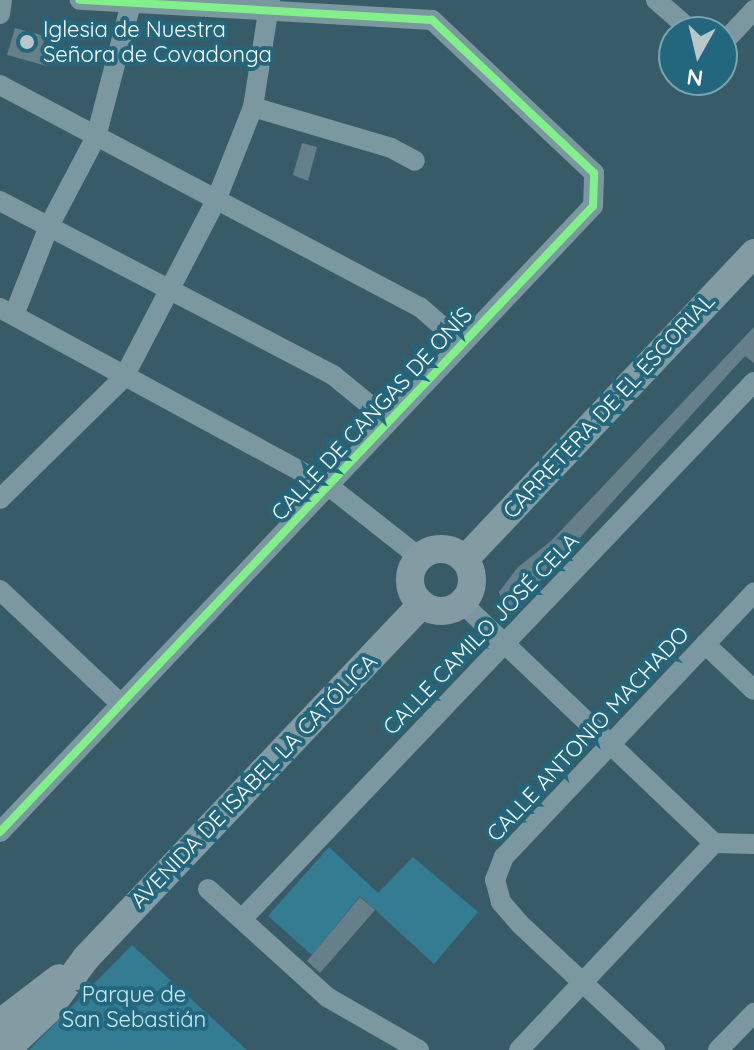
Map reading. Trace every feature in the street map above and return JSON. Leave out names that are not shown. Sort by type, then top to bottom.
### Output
[{"type":"street","points":[[0,14],[2,0]]},
{"type":"street","points":[[0,499],[124,377],[217,198],[253,107],[270,5],[80,0]]},
{"type":"street","points":[[656,0],[674,16]]},
{"type":"street","points":[[132,2],[96,137],[7,312],[330,487],[419,557]]},
{"type":"street","name":"CALLE DE CANGAS DE ONÍS","points":[[0,832],[593,206],[594,173],[432,20],[270,5]]},
{"type":"street","points":[[738,27],[754,10]]},
{"type":"street","points":[[0,85],[420,307],[461,343]]},
{"type":"street","points":[[253,107],[391,148],[415,161]]},
{"type":"street","points":[[0,201],[333,375],[388,420]]},
{"type":"street","name":"CARRETERA DE EL ESCORIAL","points":[[465,559],[754,253]]},
{"type":"street","name":"CALLE CAMILO JOSÉ CELA","points":[[242,919],[754,382]]},
{"type":"street","points":[[443,548],[465,559],[472,586],[462,603],[442,611],[422,604],[410,576],[419,557],[443,548]]},
{"type":"street","points":[[0,590],[120,703]]},
{"type":"street","name":"CALLE ANTONIO MACHADO","points":[[655,1050],[501,902],[495,880],[504,857],[754,593]]},
{"type":"street","points":[[462,603],[714,843],[754,844]]},
{"type":"street","name":"AVENIDA DE ISABEL LA CATÓLICA","points":[[6,1050],[48,1010],[86,958],[422,604]]},
{"type":"street","points":[[705,644],[754,690]]},
{"type":"street","points":[[519,1050],[714,843]]},
{"type":"street","points":[[208,889],[327,997],[419,1050]]},
{"type":"street","name":"AVENIDA DE ISABEL LA CATÓLICA","points":[[0,1023],[86,958]]},
{"type":"street","points":[[718,1050],[754,1013]]},
{"type":"green space","points":[[329,847],[378,893],[413,857],[478,912],[434,964],[360,896],[312,955],[268,916]]},
{"type":"green space","name":"Parque de San Sebastián","points":[[132,945],[247,1050],[29,1050]]},
{"type":"building","name":"Iglesia de Nuestra Señora de Covadonga","points":[[15,28],[45,36],[42,48],[51,50],[47,66],[7,55]]},
{"type":"building","points":[[302,143],[317,147],[308,181],[293,175]]},
{"type":"building","points":[[754,327],[754,363],[745,356],[534,588],[512,606],[502,602],[499,592],[518,567],[551,541]]},
{"type":"building","points":[[360,897],[375,910],[320,973],[307,961]]},
{"type":"cycle path","points":[[0,832],[593,206],[594,173],[432,20],[80,0]]},
{"type":"place","name":"Iglesia de Nuestra Señora de Covadonga","points":[[27,42]]}]
